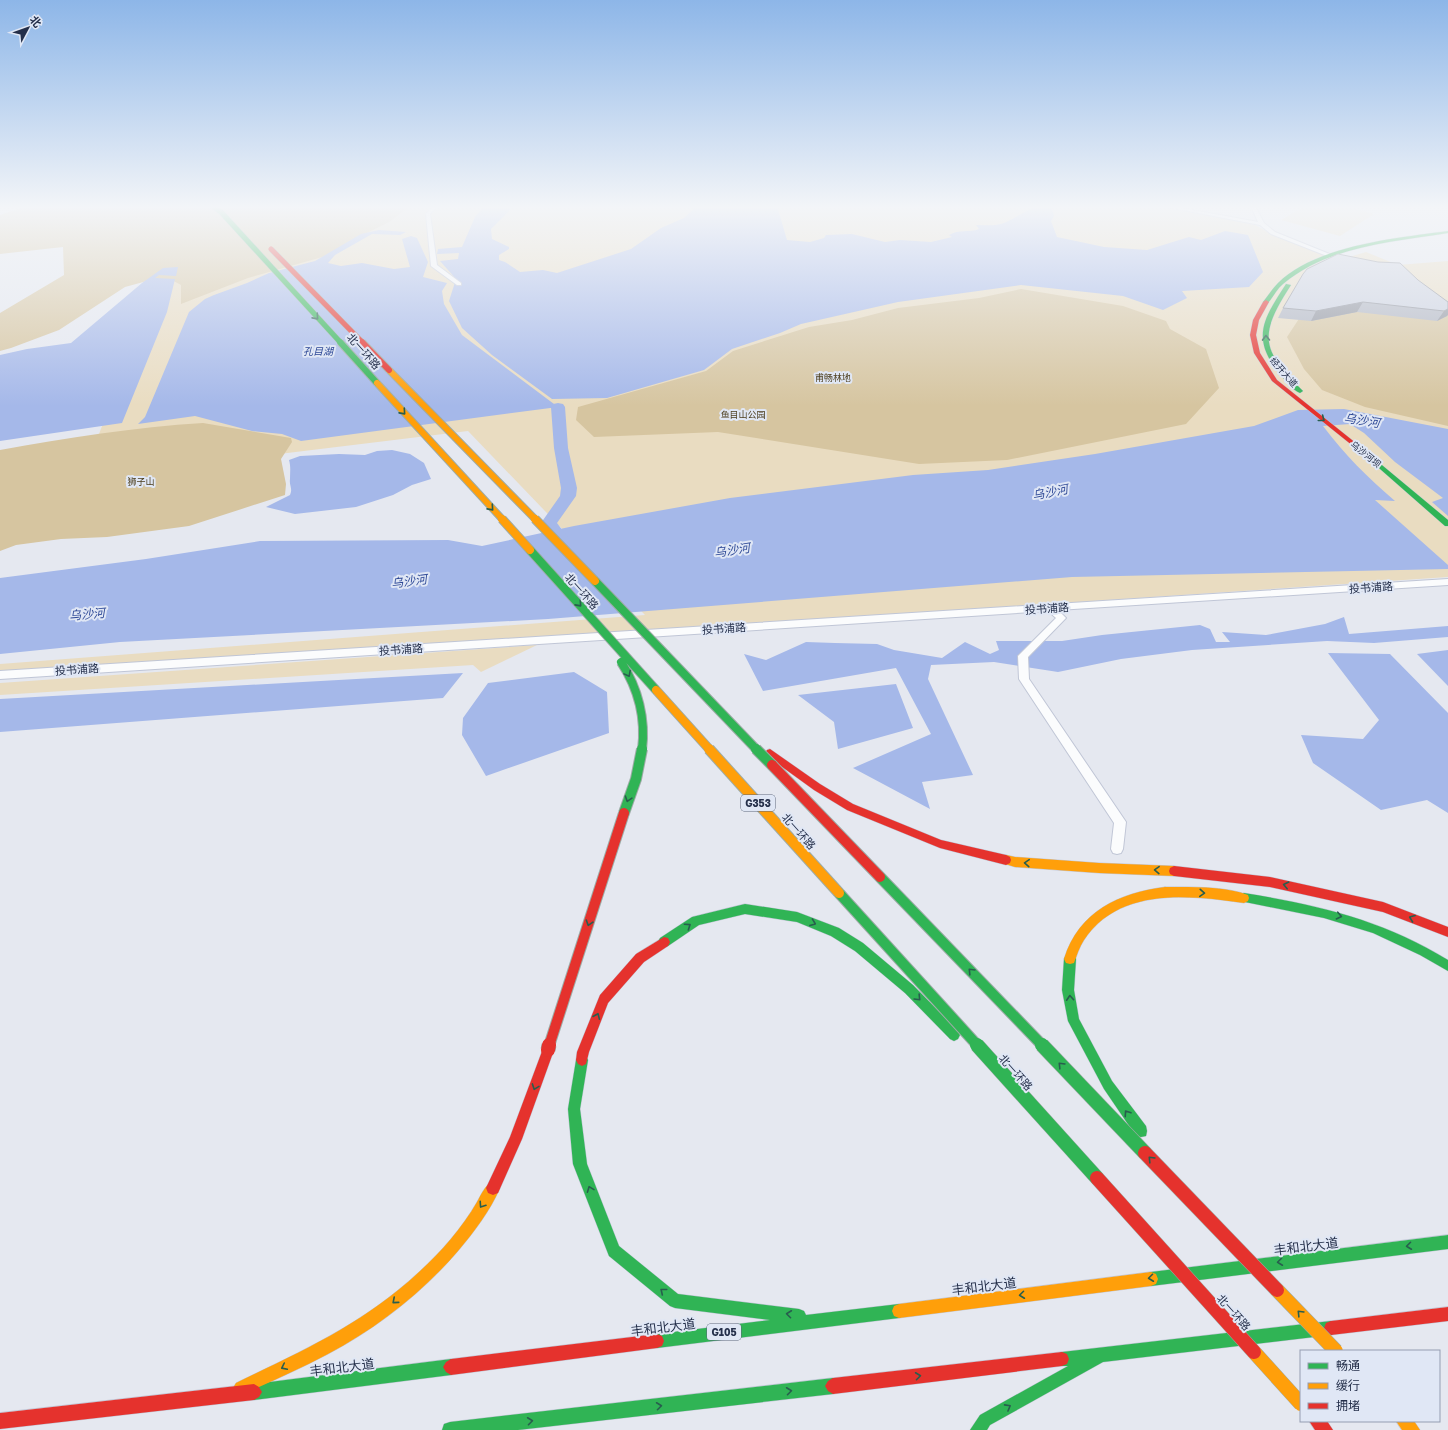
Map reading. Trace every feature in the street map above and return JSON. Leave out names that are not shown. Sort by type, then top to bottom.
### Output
[{"type":"main road","name":"北一环路","points":[[276,273],[1300,1403]]},
{"type":"main road","name":"北一环路","points":[[294,273],[738,729],[1335,1350]]},
{"type":"main road","name":"经开大道","points":[[1282,388],[1275,381],[1257,353],[1253,335],[1256,320],[1268,297],[1292,273]]},
{"type":"main road","name":"经开大道","points":[[1301,273],[1295,277],[1284,290],[1267,321],[1265,340],[1270,357],[1292,384],[1323,409]]},
{"type":"main road","name":"乌沙河坝","points":[[1282,388],[1341,434],[1448,524]]},
{"type":"main road","name":"乌沙河坝","points":[[1323,409],[1448,516]]},
{"type":"main road","points":[[227,1395],[335,1343],[382,1312],[428,1272],[464,1232],[491,1192],[516,1141],[548,1050],[636,774],[643,744],[642,721],[633,684],[623,664],[553,587],[534,556]]},
{"type":"main road","points":[[738,729],[817,787],[850,807],[940,844],[1015,862],[1099,868],[1177,871],[1270,882],[1383,907],[1448,932]]},
{"type":"main road","points":[[1144,1136],[1093,1063],[1071,1013],[1068,979],[1072,950],[1088,926],[1108,908],[1134,897],[1162,892],[1203,893],[1301,908],[1347,918],[1391,934],[1434,955],[1448,966]]},
{"type":"main road","points":[[828,1319],[675,1301],[614,1251],[580,1164],[574,1109],[582,1052],[604,999],[640,958],[696,921],[745,909],[797,917],[835,932],[859,947],[909,989],[959,1040]]},
{"type":"main road","points":[[970,1051],[1120,1205]]},
{"type":"main road","points":[[1159,1154],[1211,1221]]},
{"type":"main road","points":[[1429,1244],[1448,1237]]},
{"type":"main road","name":"丰和北大道","points":[[0,1420],[227,1395],[1448,1242]]},
{"type":"main road","points":[[450,1430],[1448,1314]]},
{"type":"main road","points":[[978,1430],[985,1420],[1106,1354]]},
{"type":"main road","points":[[1317,1422],[1324,1430]]},
{"type":"main road","points":[[1405,1422],[1412,1430]]},
{"type":"street","points":[[443,273],[459,284]]},
{"type":"street","name":"投书浦路","points":[[0,675],[1448,582]]},
{"type":"street","points":[[1050,607],[1061,618],[1023,656],[1024,679],[1120,822],[1117,849]]},
{"type":"green space","points":[[64,273],[267,273],[248,278],[181,304],[181,285],[170,279],[147,281],[125,287],[59,330],[0,351],[0,313],[64,275]]},
{"type":"green space","name":"鱼目山公园","points":[[189,273],[1448,273],[1448,577],[0,675],[0,664],[645,615],[468,431],[271,455],[91,455],[155,287]]},
{"type":"green space","name":"甫畅林地","points":[[1021,289],[1123,306],[1166,321],[1170,329],[1206,349],[1219,388],[1186,424],[1007,460],[919,464],[718,432],[594,437],[576,420],[578,407],[706,371],[733,351],[809,327],[852,320],[898,308],[979,298]]},
{"type":"green space","points":[[1312,299],[1448,305],[1448,426],[1365,407],[1322,390],[1304,369],[1287,337]]},
{"type":"green space","name":"狮子山","points":[[203,423],[291,438],[292,442],[281,459],[286,484],[285,495],[189,526],[107,537],[61,539],[16,545],[0,551],[0,450],[50,441],[152,427]]},
{"type":"green space","points":[[537,645],[481,672],[473,665],[0,695],[0,683]]},
{"type":"water","points":[[156,273],[177,273],[176,276],[159,275],[155,278],[175,279],[167,312],[122,423],[0,441],[0,355],[27,349],[71,343],[142,283]]},
{"type":"water","name":"孔目湖","points":[[269,273],[424,273],[423,277],[447,283],[442,291],[444,304],[462,335],[558,407],[301,441],[282,434],[252,431],[195,416],[138,424],[145,417],[189,312],[205,299]]},
{"type":"water","points":[[450,273],[1262,273],[1249,287],[1182,291],[1187,298],[1163,310],[1123,296],[1021,285],[898,302],[801,324],[780,333],[732,349],[704,370],[607,398],[552,399],[492,355],[462,328],[449,301],[456,279]]},
{"type":"water","name":"乌沙河","points":[[1344,409],[1448,429],[1448,516],[1432,502],[1443,498],[1395,462],[1364,433],[1350,424],[1323,426],[1339,446],[1375,484],[1395,501],[1375,500],[1448,565],[1448,569],[1072,577],[548,619],[120,642],[0,654],[0,578],[146,559],[260,541],[448,540],[482,546],[574,526],[730,498],[913,475],[988,470],[1095,454],[1254,426],[1298,410]]},
{"type":"water","points":[[392,450],[410,454],[424,463],[431,479],[412,485],[393,495],[356,507],[295,514],[266,507],[290,495],[289,460],[300,456],[339,454],[365,455],[377,451]]},
{"type":"water","points":[[1344,617],[1349,634],[1448,626],[1448,637],[1374,643],[1327,641],[1192,650],[1121,659],[1058,672],[994,662],[931,665],[928,679],[973,775],[922,782],[930,809],[853,768],[931,734],[896,668],[763,691],[744,654],[766,660],[806,642],[877,644],[894,650],[942,658],[965,642],[990,654],[999,650],[996,641],[1062,641],[1102,635],[1200,625],[1210,629],[1216,642],[1230,642],[1222,632],[1266,635],[1325,624]]},
{"type":"water","points":[[1448,650],[1448,686],[1417,654]]},
{"type":"water","points":[[1328,653],[1390,654],[1448,713],[1448,813],[1427,800],[1381,810],[1313,763],[1301,735],[1363,739],[1379,720]]},
{"type":"water","points":[[574,672],[607,692],[609,733],[486,776],[462,735],[463,718],[488,683]]},
{"type":"water","points":[[463,673],[443,698],[0,732],[0,699]]},
{"type":"water","points":[[896,684],[913,728],[838,749],[834,722],[798,695]]},
{"type":"building","points":[[1304,273],[1410,273],[1448,302],[1448,309],[1444,311],[1363,302],[1316,311],[1283,308]]},
{"type":"waterway","points":[[558,407],[561,448],[569,488],[568,496],[549,523],[561,539]]},
{"type":"traffic: fast","points":[[276,273],[377,383]]},
{"type":"traffic: fast","points":[[1266,302],[1280,284],[1295,273]]},
{"type":"traffic: fast","points":[[1288,285],[1268,320],[1265,330],[1265,340],[1272,359],[1278,368],[1300,391]]},
{"type":"traffic: fast","points":[[1365,453],[1448,524]]},
{"type":"traffic: fast","points":[[530,550],[656,690]]},
{"type":"traffic: fast","points":[[595,581],[772,765]]},
{"type":"traffic: fast","points":[[621,662],[636,690],[643,723],[642,753],[633,788],[624,813]]},
{"type":"traffic: fast","points":[[880,877],[1145,1153]]},
{"type":"traffic: fast","points":[[839,893],[1097,1178]]},
{"type":"traffic: fast","points":[[1244,898],[1324,913],[1350,920],[1400,939],[1424,951],[1448,966]]},
{"type":"traffic: fast","points":[[664,942],[696,921],[745,909],[797,917],[835,932],[859,947],[909,989],[954,1035]]},
{"type":"traffic: fast","points":[[1070,959],[1068,990],[1074,1021],[1108,1085],[1141,1131]]},
{"type":"traffic: fast","points":[[582,1060],[574,1109],[580,1164],[614,1251],[675,1301],[799,1316]]},
{"type":"traffic: fast","points":[[1151,1279],[1448,1242]]},
{"type":"traffic: fast","points":[[657,1341],[899,1311]]},
{"type":"traffic: fast","points":[[1062,1359],[1331,1328]]},
{"type":"traffic: fast","points":[[978,1430],[985,1420],[1097,1358]]},
{"type":"traffic: fast","points":[[254,1392],[451,1367]]},
{"type":"traffic: fast","points":[[450,1430],[833,1386]]},
{"type":"traffic: slow","points":[[389,370],[595,581]]},
{"type":"traffic: slow","points":[[377,383],[530,550]]},
{"type":"traffic: slow","points":[[656,690],[839,893]]},
{"type":"traffic: slow","points":[[1006,860],[1015,862],[1099,868],[1174,871]]},
{"type":"traffic: slow","points":[[1070,959],[1079,938],[1086,928],[1110,908],[1128,900],[1165,892],[1205,893],[1244,898]]},
{"type":"traffic: slow","points":[[241,1388],[300,1361],[334,1343],[357,1329],[403,1296],[445,1256],[479,1212],[493,1188]]},
{"type":"traffic: slow","points":[[899,1311],[1151,1279]]},
{"type":"traffic: slow","points":[[1277,1290],[1335,1350]]},
{"type":"traffic: slow","points":[[1254,1352],[1300,1403]]},
{"type":"traffic: slow","points":[[1405,1422],[1412,1430]]},
{"type":"traffic: jam","points":[[294,273],[389,370]]},
{"type":"traffic: jam","points":[[1266,302],[1256,320],[1253,335],[1257,353],[1275,381],[1365,453]]},
{"type":"traffic: jam","points":[[770,753],[817,787],[850,807],[940,844],[1006,860]]},
{"type":"traffic: jam","points":[[772,765],[880,877]]},
{"type":"traffic: jam","points":[[548,1050],[624,813]]},
{"type":"traffic: jam","points":[[1174,871],[1270,882],[1383,907],[1448,932]]},
{"type":"traffic: jam","points":[[582,1060],[583,1052],[604,999],[640,958],[664,942]]},
{"type":"traffic: jam","points":[[493,1188],[516,1139],[548,1050]]},
{"type":"traffic: jam","points":[[1145,1153],[1277,1290]]},
{"type":"traffic: jam","points":[[1097,1178],[1254,1352]]},
{"type":"traffic: jam","points":[[1331,1328],[1448,1314]]},
{"type":"traffic: jam","points":[[451,1367],[657,1341]]},
{"type":"traffic: jam","points":[[833,1386],[1062,1359]]},
{"type":"traffic: jam","points":[[0,1421],[254,1392]]},
{"type":"traffic: jam","points":[[1318,1422],[1325,1430]]}]
